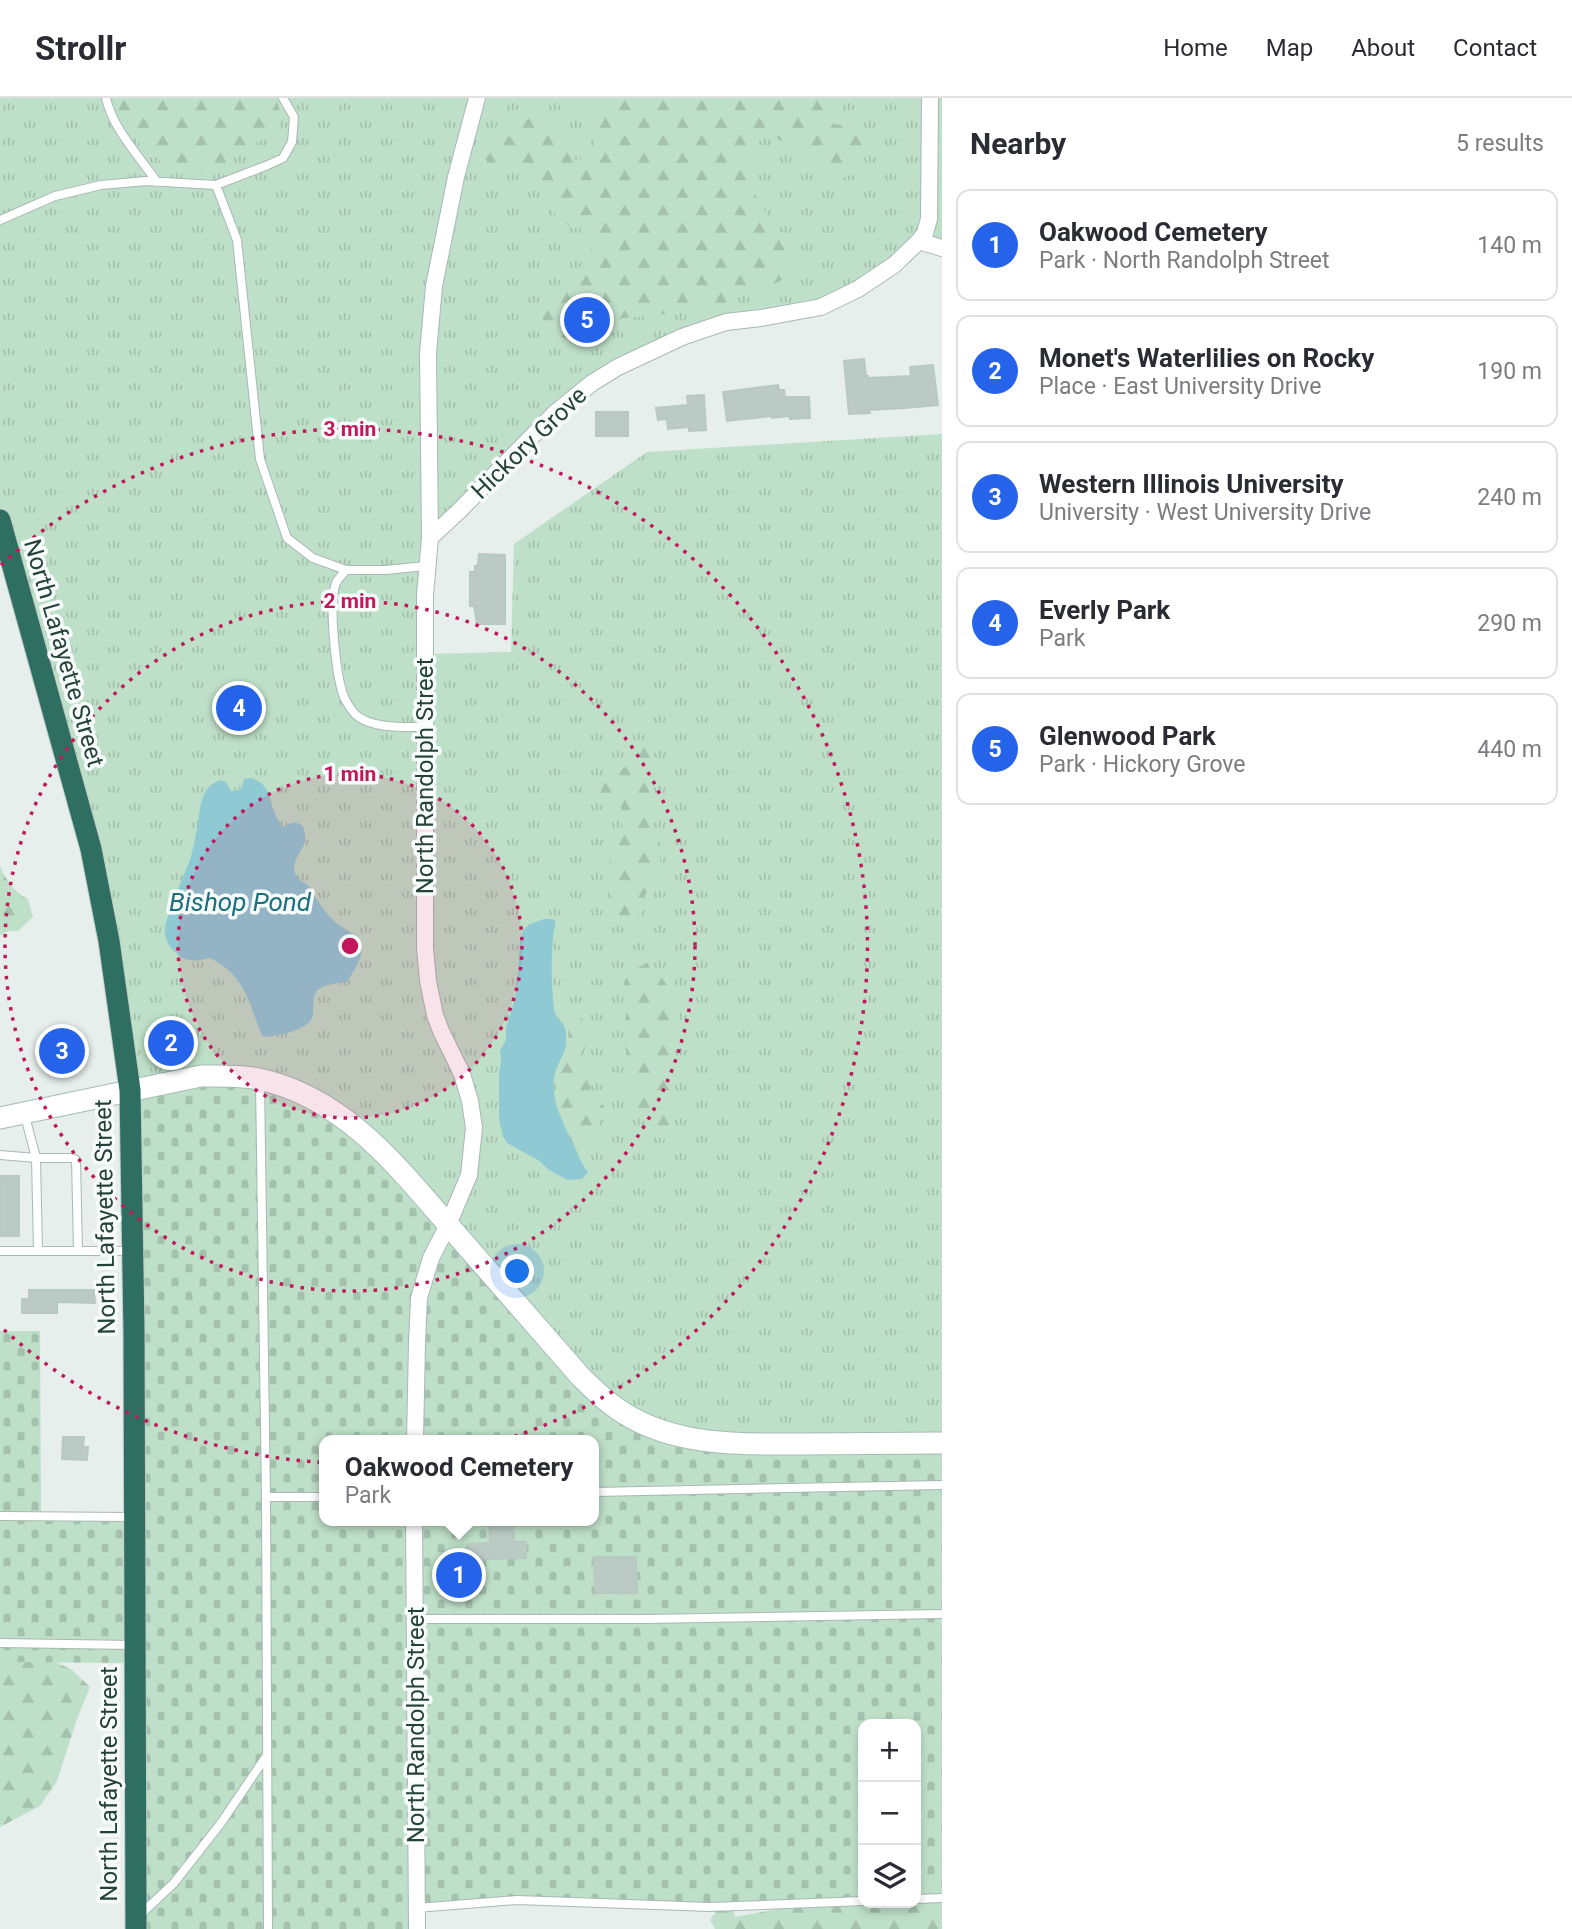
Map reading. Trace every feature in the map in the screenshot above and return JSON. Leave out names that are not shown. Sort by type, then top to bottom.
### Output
[{"type":"highway","name":"North Lafayette Street","points":[[0,520],[91,849],[111,953],[130,1090],[136,1924]]},
{"type":"main road","points":[[0,1118],[201,1076],[260,1080],[304,1095],[351,1123],[379,1147],[580,1376],[613,1406],[646,1424],[681,1437],[718,1443],[942,1443]]},
{"type":"street","name":"North Randolph Street","points":[[415,1435],[419,1298],[431,1258],[469,1175],[474,1128],[462,1074],[441,1031],[428,981],[425,948],[425,727],[426,566],[430,538],[428,353],[433,286],[456,177],[477,98]]},
{"type":"street","points":[[930,98],[929,219],[919,242],[942,248]]},
{"type":"street","name":"Hickory Grove","points":[[430,538],[555,413],[592,383],[618,367],[682,337],[726,322],[821,307],[876,277],[919,242]]},
{"type":"street","name":"North Randolph Street","points":[[414,1526],[417,1929]]},
{"type":"lane","points":[[106,98],[108,110],[157,182]]},
{"type":"lane","points":[[0,220],[55,195],[101,185],[145,181],[216,185],[283,158],[292,142],[294,117],[283,98]]},
{"type":"lane","points":[[216,185],[237,240],[260,458],[287,538],[313,558],[346,570],[426,566]]},
{"type":"lane","points":[[346,570],[336,584],[333,616],[335,651],[344,697],[357,715],[376,724],[425,727]]},
{"type":"lane","points":[[260,1080],[268,1929]]},
{"type":"lane","points":[[24,1113],[36,1158],[38,1251]]},
{"type":"lane","points":[[0,1155],[76,1160],[78,1251]]},
{"type":"lane","points":[[0,1251],[133,1251]]},
{"type":"lane","points":[[599,1492],[942,1485]]},
{"type":"lane","points":[[266,1497],[319,1497]]},
{"type":"lane","points":[[0,1516],[134,1517]]},
{"type":"lane","points":[[415,1619],[645,1619],[942,1614]]},
{"type":"lane","points":[[0,1643],[135,1644]]},
{"type":"lane","points":[[136,1924],[174,1883],[221,1823],[266,1756]]},
{"type":"lane","points":[[921,1899],[942,1898]]},
{"type":"lane","points":[[416,1908],[517,1900],[710,1907],[858,1901]]},
{"type":"green space","points":[[0,98],[942,98],[942,248],[919,242],[821,307],[726,322],[592,383],[430,538],[426,654],[511,652],[514,544],[647,452],[942,434],[942,1441],[681,1437],[130,1090],[120,1012],[0,517]]},
{"type":"green space","points":[[111,98],[276,98],[281,116],[279,134],[249,146],[213,169],[196,172],[179,169],[164,163],[137,141]]},
{"type":"green space","points":[[559,98],[815,98],[834,124],[860,128],[872,137],[869,149],[853,162],[851,175],[828,180],[824,172],[810,163],[797,146],[781,141],[771,134],[758,135],[753,148],[749,178],[770,227],[791,251],[792,273],[752,295],[738,292],[723,304],[623,318],[615,321],[591,343],[575,343],[543,323],[542,309],[570,273],[586,263],[592,238],[583,229],[570,227],[552,211],[536,180],[527,171],[487,165],[487,149],[496,126],[512,114],[551,123],[564,134],[576,161],[587,156],[595,138],[590,103],[584,99],[559,102]]},
{"type":"green space","points":[[641,744],[649,747],[648,825],[660,837],[660,869],[645,895],[646,907],[638,915],[617,917],[610,905],[607,888],[610,865],[608,848],[623,834],[621,804],[601,801],[601,794],[607,780],[625,767],[630,752]]},
{"type":"green space","points":[[0,867],[11,886],[28,899],[33,917],[18,931],[0,935]]},
{"type":"green space","points":[[649,962],[670,990],[679,1014],[672,1047],[675,1099],[669,1140],[658,1137],[641,1116],[628,1069],[625,1043],[624,983],[631,972]]},
{"type":"green space","points":[[567,1009],[582,1017],[588,1040],[582,1057],[589,1062],[595,1076],[586,1103],[604,1105],[603,1115],[584,1145],[575,1144],[572,1137],[576,1117],[572,1107],[564,1111],[558,1106],[556,1078],[569,1048],[568,1028],[559,1019],[559,1012]]},
{"type":"green space","points":[[229,1076],[336,1113],[580,1376],[664,1431],[942,1442],[942,1898],[921,1899],[921,1719],[858,1719],[858,1901],[710,1907],[516,1900],[417,1908],[417,1929],[136,1929],[135,1663],[0,1662],[0,1331],[40,1331],[41,1515],[134,1516],[130,1090]]},
{"type":"green space","points":[[29,1651],[71,1669],[90,1687],[57,1781],[40,1806],[0,1827],[0,1652]]},
{"type":"green space","points":[[942,1898],[942,1929],[715,1929],[710,1920],[720,1906],[734,1910],[735,1917],[778,1909],[858,1904],[858,1908],[921,1908],[921,1902]]},
{"type":"water","name":"Bishop Pond","points":[[251,778],[265,787],[284,827],[293,823],[303,826],[305,840],[294,864],[296,876],[310,887],[335,922],[357,937],[362,947],[358,963],[348,982],[326,986],[316,992],[313,1015],[306,1025],[293,1031],[264,1037],[244,990],[231,972],[210,958],[192,960],[180,956],[170,946],[165,934],[169,914],[191,858],[204,795],[213,784],[221,780],[226,782],[231,791],[241,790],[244,779]]},
{"type":"water","points":[[544,919],[553,919],[556,922],[552,954],[553,994],[555,1013],[566,1033],[565,1048],[554,1078],[554,1094],[561,1118],[588,1172],[582,1179],[568,1180],[507,1143],[499,1119],[500,1051],[506,1040],[506,1028],[515,999],[520,941],[523,930]]},
{"type":"building","points":[[864,359],[868,378],[911,376],[910,367],[933,365],[938,405],[849,414],[844,361]]},
{"type":"building","points":[[778,385],[779,390],[784,390],[785,397],[809,397],[810,418],[772,416],[727,421],[723,392]]},
{"type":"building","points":[[704,395],[706,430],[689,431],[689,427],[668,429],[667,419],[658,420],[656,408],[688,405],[687,396]]},
{"type":"building","points":[[596,412],[628,412],[628,436],[596,436]]},
{"type":"building","points":[[479,554],[505,555],[505,624],[477,624],[474,606],[470,606],[470,572],[475,572]]},
{"type":"building","points":[[0,1176],[19,1176],[19,1236],[0,1236]]},
{"type":"building","points":[[29,1290],[94,1290],[95,1303],[57,1302],[57,1313],[22,1313],[22,1299],[29,1299]]},
{"type":"building","points":[[63,1437],[84,1437],[83,1447],[88,1447],[87,1460],[62,1459]]},
{"type":"building","points":[[489,1526],[512,1526],[514,1542],[526,1542],[526,1558],[468,1560],[468,1544],[490,1543]]},
{"type":"building","points":[[594,1557],[636,1557],[637,1593],[595,1593]]},
{"type":"building","points":[[468,1565],[468,1582],[451,1582],[451,1566]]},
{"type":"place","name":"Glenwood Park","points":[[587,320]]},
{"type":"place","name":"Everly Park","points":[[239,708]]},
{"type":"place","name":"Monet's Waterlilies on Rocky","points":[[171,1043]]},
{"type":"place","name":"Western Illinois University","points":[[62,1051]]},
{"type":"place","name":"Oakwood Cemetery","points":[[459,1575]]}]
